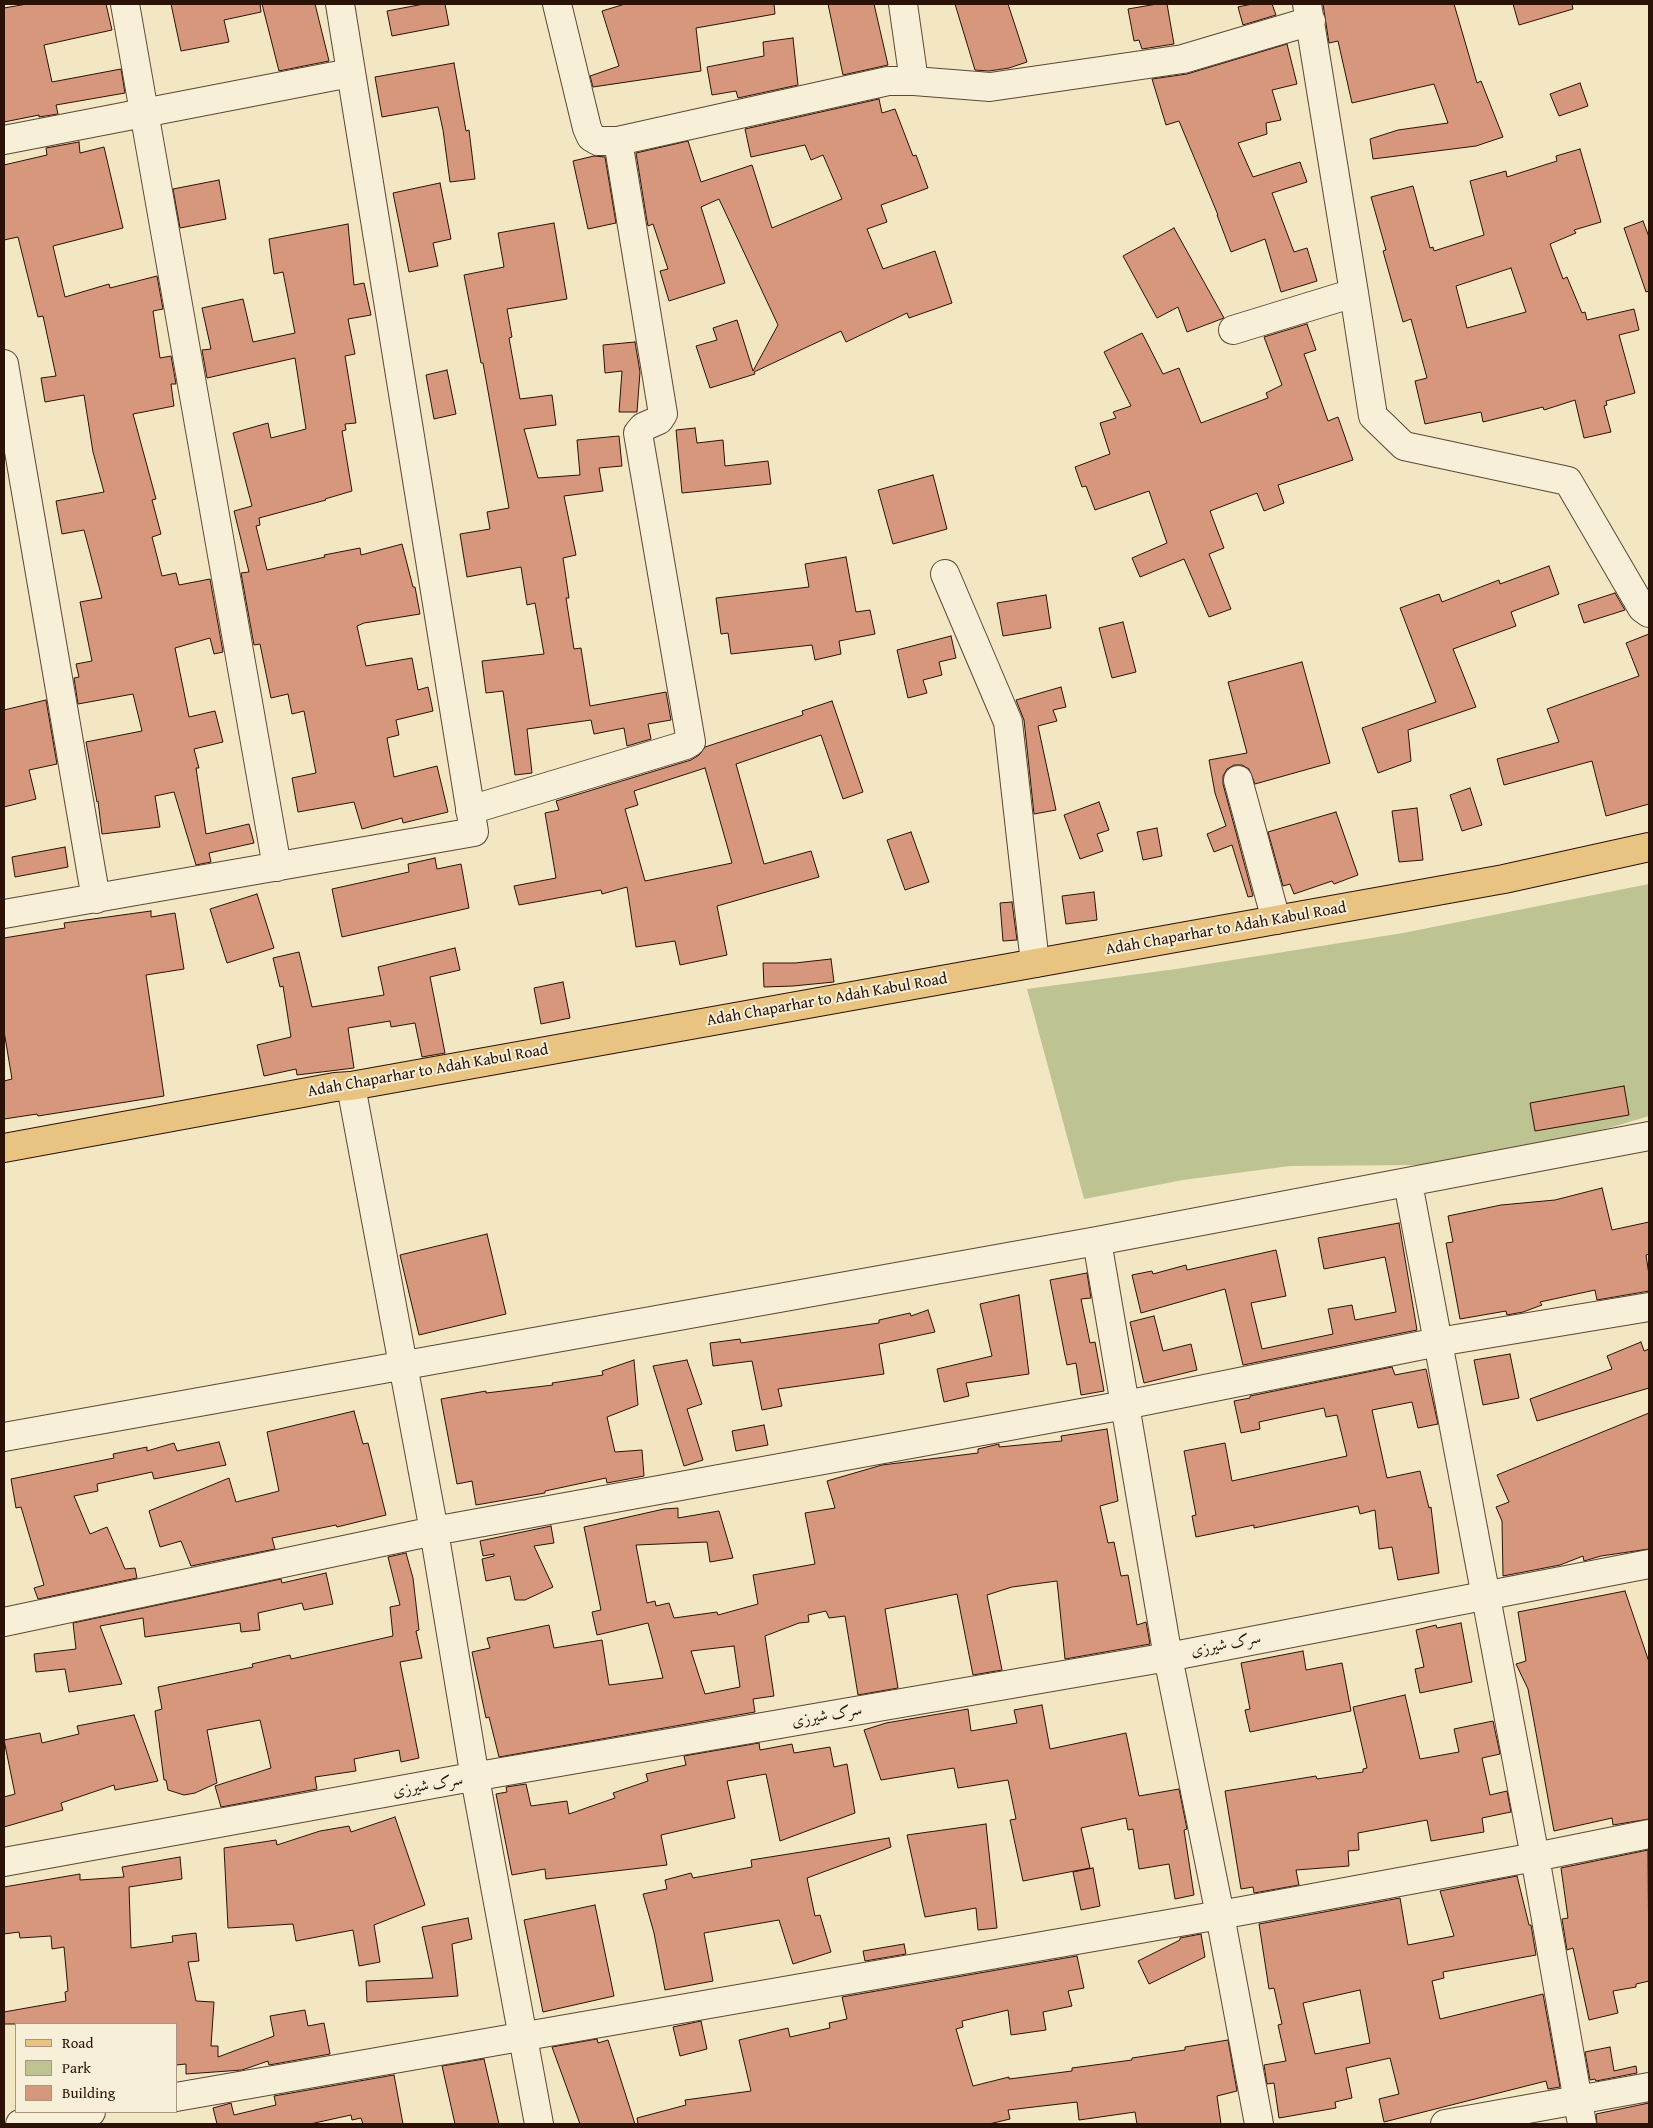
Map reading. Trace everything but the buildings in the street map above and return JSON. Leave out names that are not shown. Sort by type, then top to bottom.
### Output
[{"type":"main road","name":"Adah Chaparhar to Adah Kabul Road","points":[[4,1148],[1504,879],[1649,847]]},
{"type":"street","points":[[125,4],[277,867]]},
{"type":"street","points":[[4,914],[474,832],[340,4]]},
{"type":"street","points":[[557,4],[591,137],[598,141],[618,141],[888,81],[914,81],[990,87],[1183,59],[1309,12],[1373,416],[1404,446],[1568,481],[1642,608],[1649,613]]},
{"type":"street","points":[[903,4],[914,81]]},
{"type":"street","points":[[4,140],[350,74]]},
{"type":"street","points":[[470,810],[691,742],[638,433],[643,427],[659,420],[663,414],[618,141]]},
{"type":"street","points":[[1233,330],[1354,293]]},
{"type":"street","points":[[4,364],[96,899]]},
{"type":"street","points":[[945,574],[1008,722],[1035,964]]},
{"type":"street","points":[[1238,780],[1276,920]]},
{"type":"street","points":[[343,1086],[468,1778],[517,2038],[538,2124]]},
{"type":"street","points":[[4,1437],[1097,1241],[1649,1136]]},
{"type":"street","points":[[1408,1183],[1484,1595],[1535,1857],[1579,2112]]},
{"type":"street","points":[[1097,1241],[1168,1657],[1220,1915],[1259,2124]]},
{"type":"street","points":[[4,1622],[425,1533],[1125,1406],[1438,1342],[1649,1307]]},
{"type":"street","name":"سرک شیرزی","points":[[4,1862],[468,1778],[1168,1657],[1649,1564]]},
{"type":"street","points":[[178,2097],[1220,1915],[1649,1834]]},
{"type":"street","points":[[517,2038],[525,2124]]},
{"type":"street","points":[[1445,2124],[1579,2112],[1649,2087]]},
{"type":"street","points":[[20,2124],[86,2113]]},
{"type":"green space","points":[[1649,884],[1649,1116],[1507,1154],[1419,1165],[1290,1166],[1183,1180],[1084,1199],[1027,989],[1176,969],[1403,933]]}]
